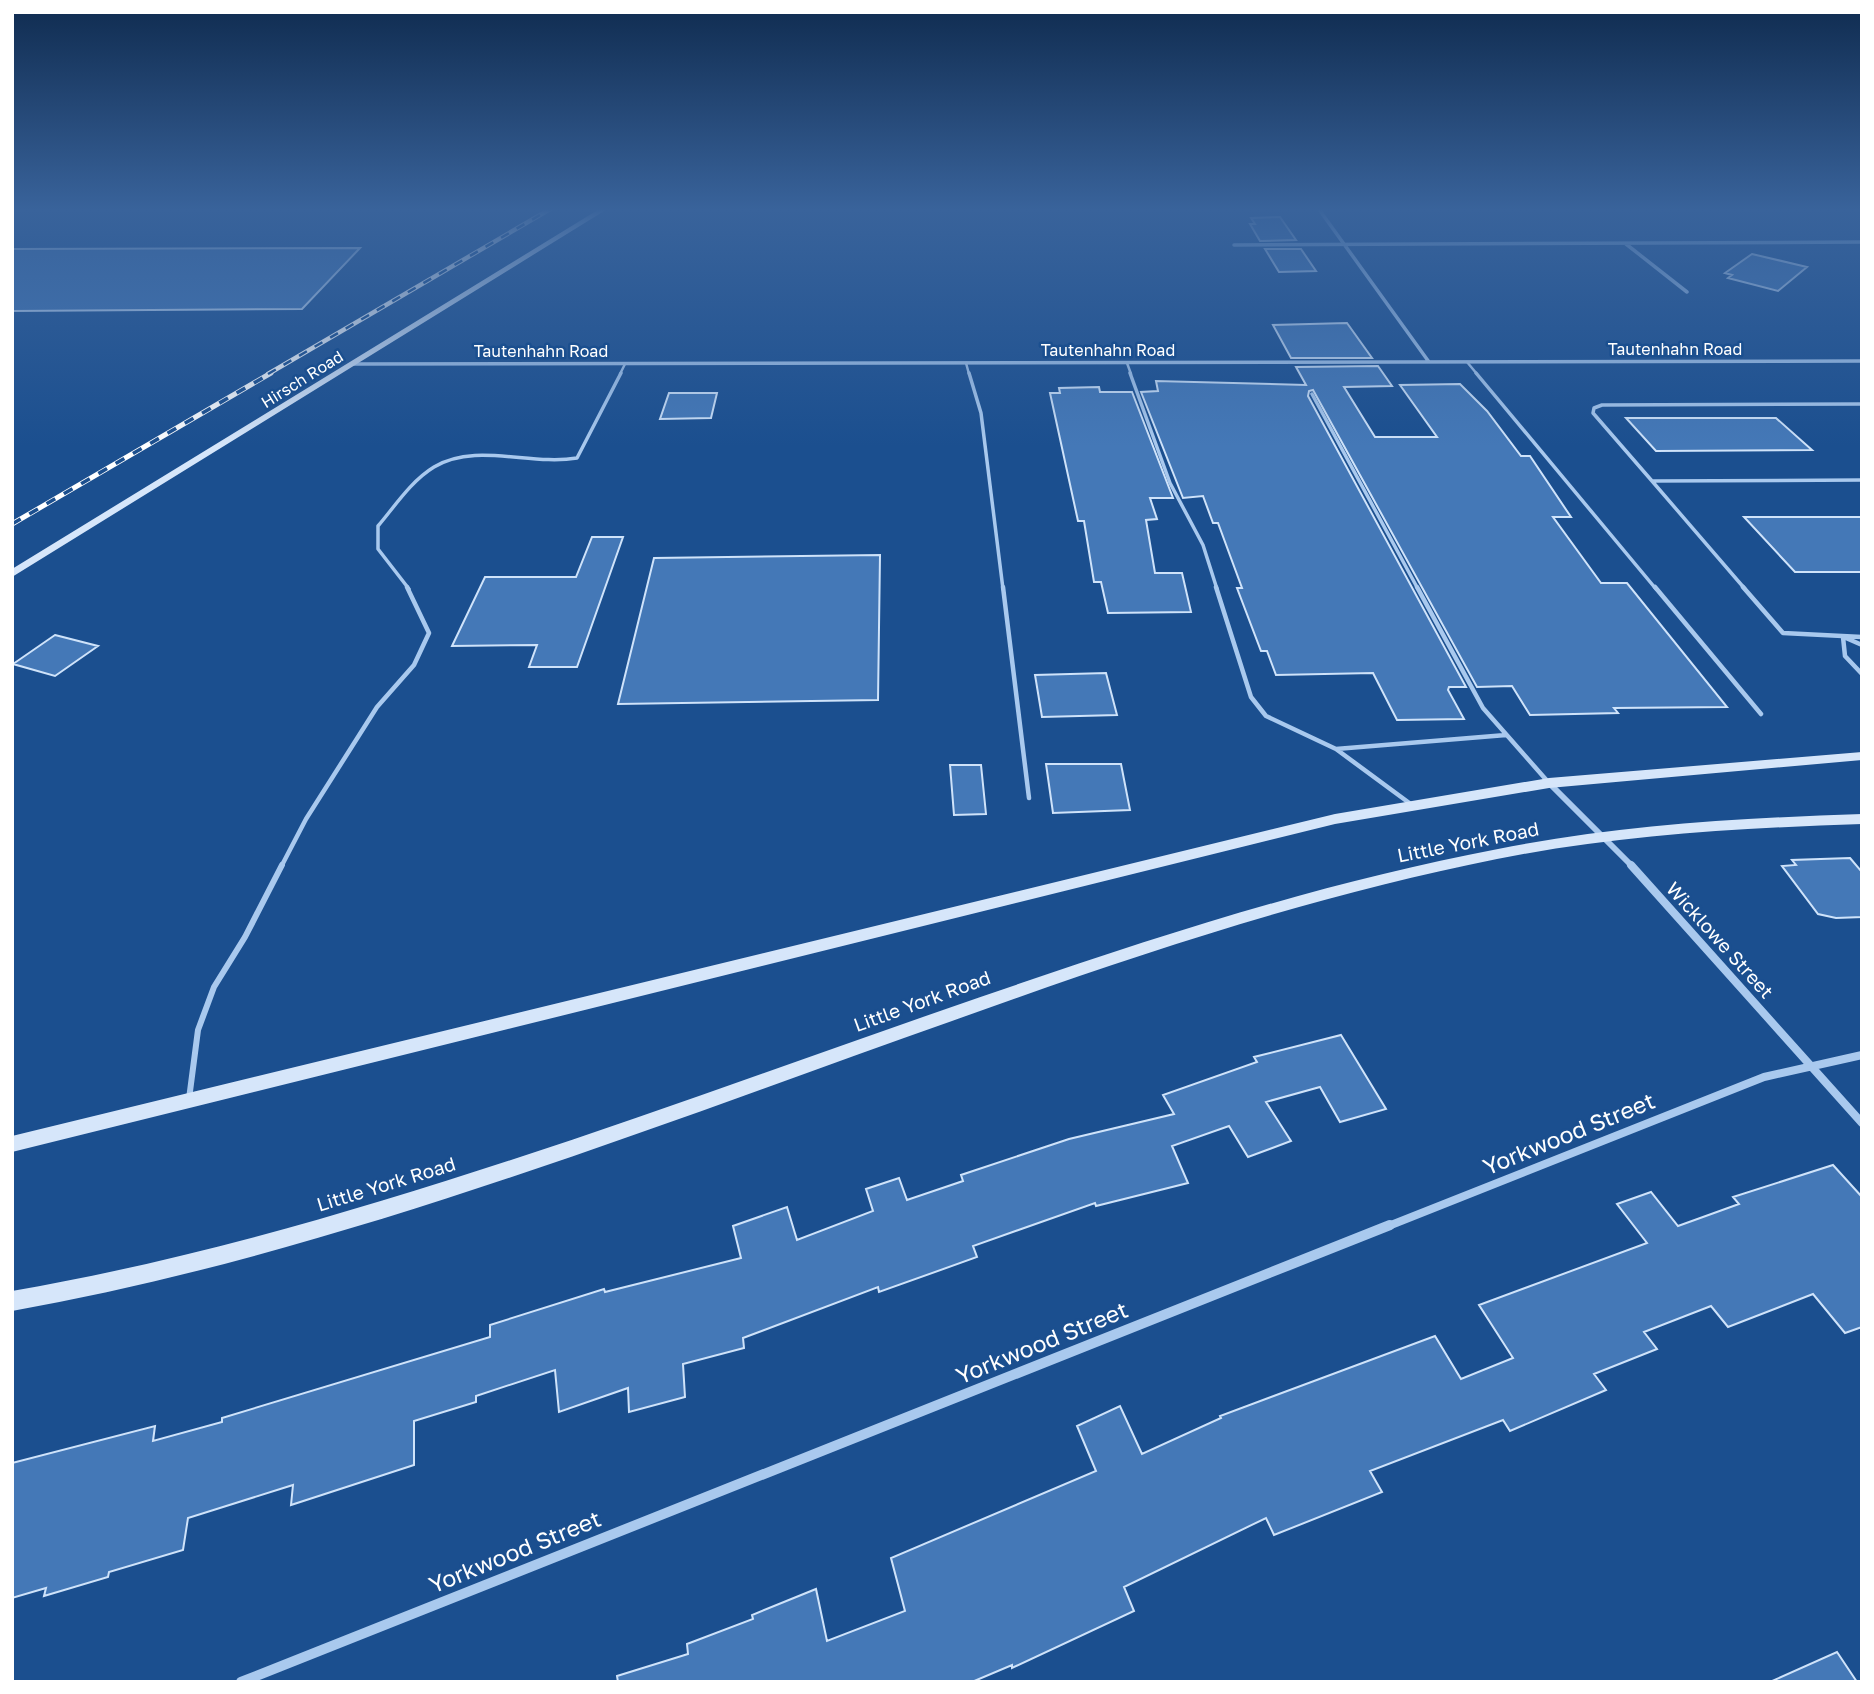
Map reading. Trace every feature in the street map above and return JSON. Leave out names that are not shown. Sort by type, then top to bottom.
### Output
[{"type":"main road","name":"Hirsch Road","points":[[12,574],[478,287]]},
{"type":"main road","points":[[12,1144],[1335,819],[1549,783],[1862,756]]},
{"type":"main road","name":"Little York Road","points":[[12,1301],[91,1288],[343,1222],[786,1072],[1020,988],[1361,885],[1500,854],[1607,838],[1748,822],[1862,819]]},
{"type":"street","points":[[1375,287],[1429,362]]},
{"type":"street","points":[[1681,287],[1687,292]]},
{"type":"street","name":"Tautenhahn Road","points":[[354,364],[1862,361]]},
{"type":"street","name":"Wicklowe Street","points":[[1549,783],[1607,838],[1862,1124]]},
{"type":"street","name":"Yorkwood Street","points":[[241,1682],[1764,1077],[1862,1055]]},
{"type":"lane","points":[[1467,362],[1762,714]]},
{"type":"lane","points":[[189,1100],[198,1030],[214,987],[245,937],[306,820],[377,707],[414,665],[429,633],[421,606],[400,574],[378,550],[378,526],[432,468],[449,459],[475,456],[562,462],[577,458],[625,363]]},
{"type":"lane","points":[[966,363],[981,413],[1030,798]]},
{"type":"lane","points":[[1127,363],[1170,483],[1203,545],[1251,697],[1266,716],[1336,749],[1413,806]]},
{"type":"lane","points":[[1312,394],[1483,708],[1549,783]]},
{"type":"lane","points":[[1862,404],[1602,405],[1594,408],[1593,412],[1783,633],[1862,637]]},
{"type":"lane","points":[[1652,481],[1862,480]]},
{"type":"lane","points":[[1843,637],[1862,645]]},
{"type":"lane","points":[[1843,637],[1845,656],[1862,674]]},
{"type":"lane","points":[[1336,749],[1506,735]]},
{"type":"building","points":[[12,287],[323,287],[302,309],[12,311]]},
{"type":"building","points":[[1763,287],[1783,287],[1778,291]]},
{"type":"building","points":[[1347,323],[1372,358],[1291,358],[1273,325]]},
{"type":"building","points":[[1378,366],[1392,386],[1344,387],[1375,437],[1437,437],[1400,385],[1460,384],[1487,411],[1521,456],[1530,456],[1571,517],[1553,517],[1601,583],[1627,583],[1727,707],[1614,708],[1618,713],[1530,715],[1512,686],[1477,687],[1313,390],[1309,391],[1308,396],[1466,687],[1449,687],[1448,690],[1464,719],[1397,720],[1373,673],[1276,675],[1267,651],[1261,651],[1237,588],[1242,588],[1218,523],[1213,523],[1203,496],[1183,498],[1141,392],[1158,391],[1156,381],[1306,385],[1296,367]]},
{"type":"building","points":[[1099,387],[1100,392],[1132,392],[1173,498],[1150,498],[1157,519],[1146,520],[1155,573],[1182,573],[1191,612],[1108,613],[1101,582],[1094,582],[1084,521],[1078,521],[1050,393],[1060,393],[1059,388]]},
{"type":"building","points":[[669,393],[717,393],[711,418],[660,419]]},
{"type":"building","points":[[1626,418],[1776,418],[1812,450],[1656,451]]},
{"type":"building","points":[[1744,517],[1862,517],[1862,572],[1795,572]]},
{"type":"building","points":[[592,537],[623,537],[577,667],[529,667],[537,645],[452,646],[485,577],[576,577]]},
{"type":"building","points":[[880,555],[878,700],[618,704],[654,558]]},
{"type":"building","points":[[55,635],[98,646],[55,676],[13,664]]},
{"type":"building","points":[[1106,673],[1117,715],[1042,717],[1035,675]]},
{"type":"building","points":[[1046,764],[1121,764],[1130,810],[1053,813]]},
{"type":"building","points":[[950,765],[981,765],[986,814],[954,815]]},
{"type":"building","points":[[1850,858],[1862,872],[1862,917],[1836,918],[1818,914],[1782,866],[1796,865],[1792,860]]},
{"type":"building","points":[[1341,1035],[1386,1109],[1340,1122],[1320,1087],[1266,1102],[1291,1141],[1248,1157],[1229,1126],[1172,1146],[1188,1183],[1096,1206],[1095,1203],[973,1246],[977,1257],[879,1292],[878,1287],[743,1338],[744,1348],[683,1364],[685,1397],[629,1412],[628,1388],[559,1412],[555,1370],[476,1396],[476,1402],[414,1421],[414,1465],[291,1505],[293,1485],[188,1518],[183,1550],[109,1572],[108,1577],[44,1596],[46,1588],[12,1598],[12,1463],[155,1426],[153,1441],[222,1422],[222,1418],[490,1337],[490,1325],[604,1289],[605,1292],[741,1258],[733,1226],[787,1207],[797,1240],[873,1211],[866,1189],[899,1178],[907,1200],[963,1181],[961,1175],[1069,1139],[1174,1114],[1163,1095],[1257,1062],[1254,1057]]},
{"type":"building","points":[[1833,1165],[1862,1197],[1862,1327],[1845,1333],[1813,1294],[1728,1327],[1711,1306],[1644,1332],[1657,1349],[1594,1374],[1606,1390],[1510,1431],[1503,1420],[1370,1471],[1382,1492],[1274,1535],[1266,1518],[1124,1587],[1134,1611],[1012,1668],[1012,1665],[972,1682],[618,1682],[617,1676],[688,1654],[687,1644],[753,1619],[752,1615],[816,1589],[827,1641],[905,1611],[891,1558],[1096,1471],[1077,1426],[1120,1406],[1142,1454],[1221,1418],[1220,1416],[1435,1336],[1461,1379],[1513,1358],[1479,1305],[1647,1243],[1617,1204],[1651,1192],[1678,1226],[1739,1204],[1733,1197]]},
{"type":"building","points":[[1837,1652],[1857,1682],[1770,1682]]},
{"type":"railway","points":[[268,374],[417,287]]},
{"type":"railway","points":[[12,524],[271,373]]}]
